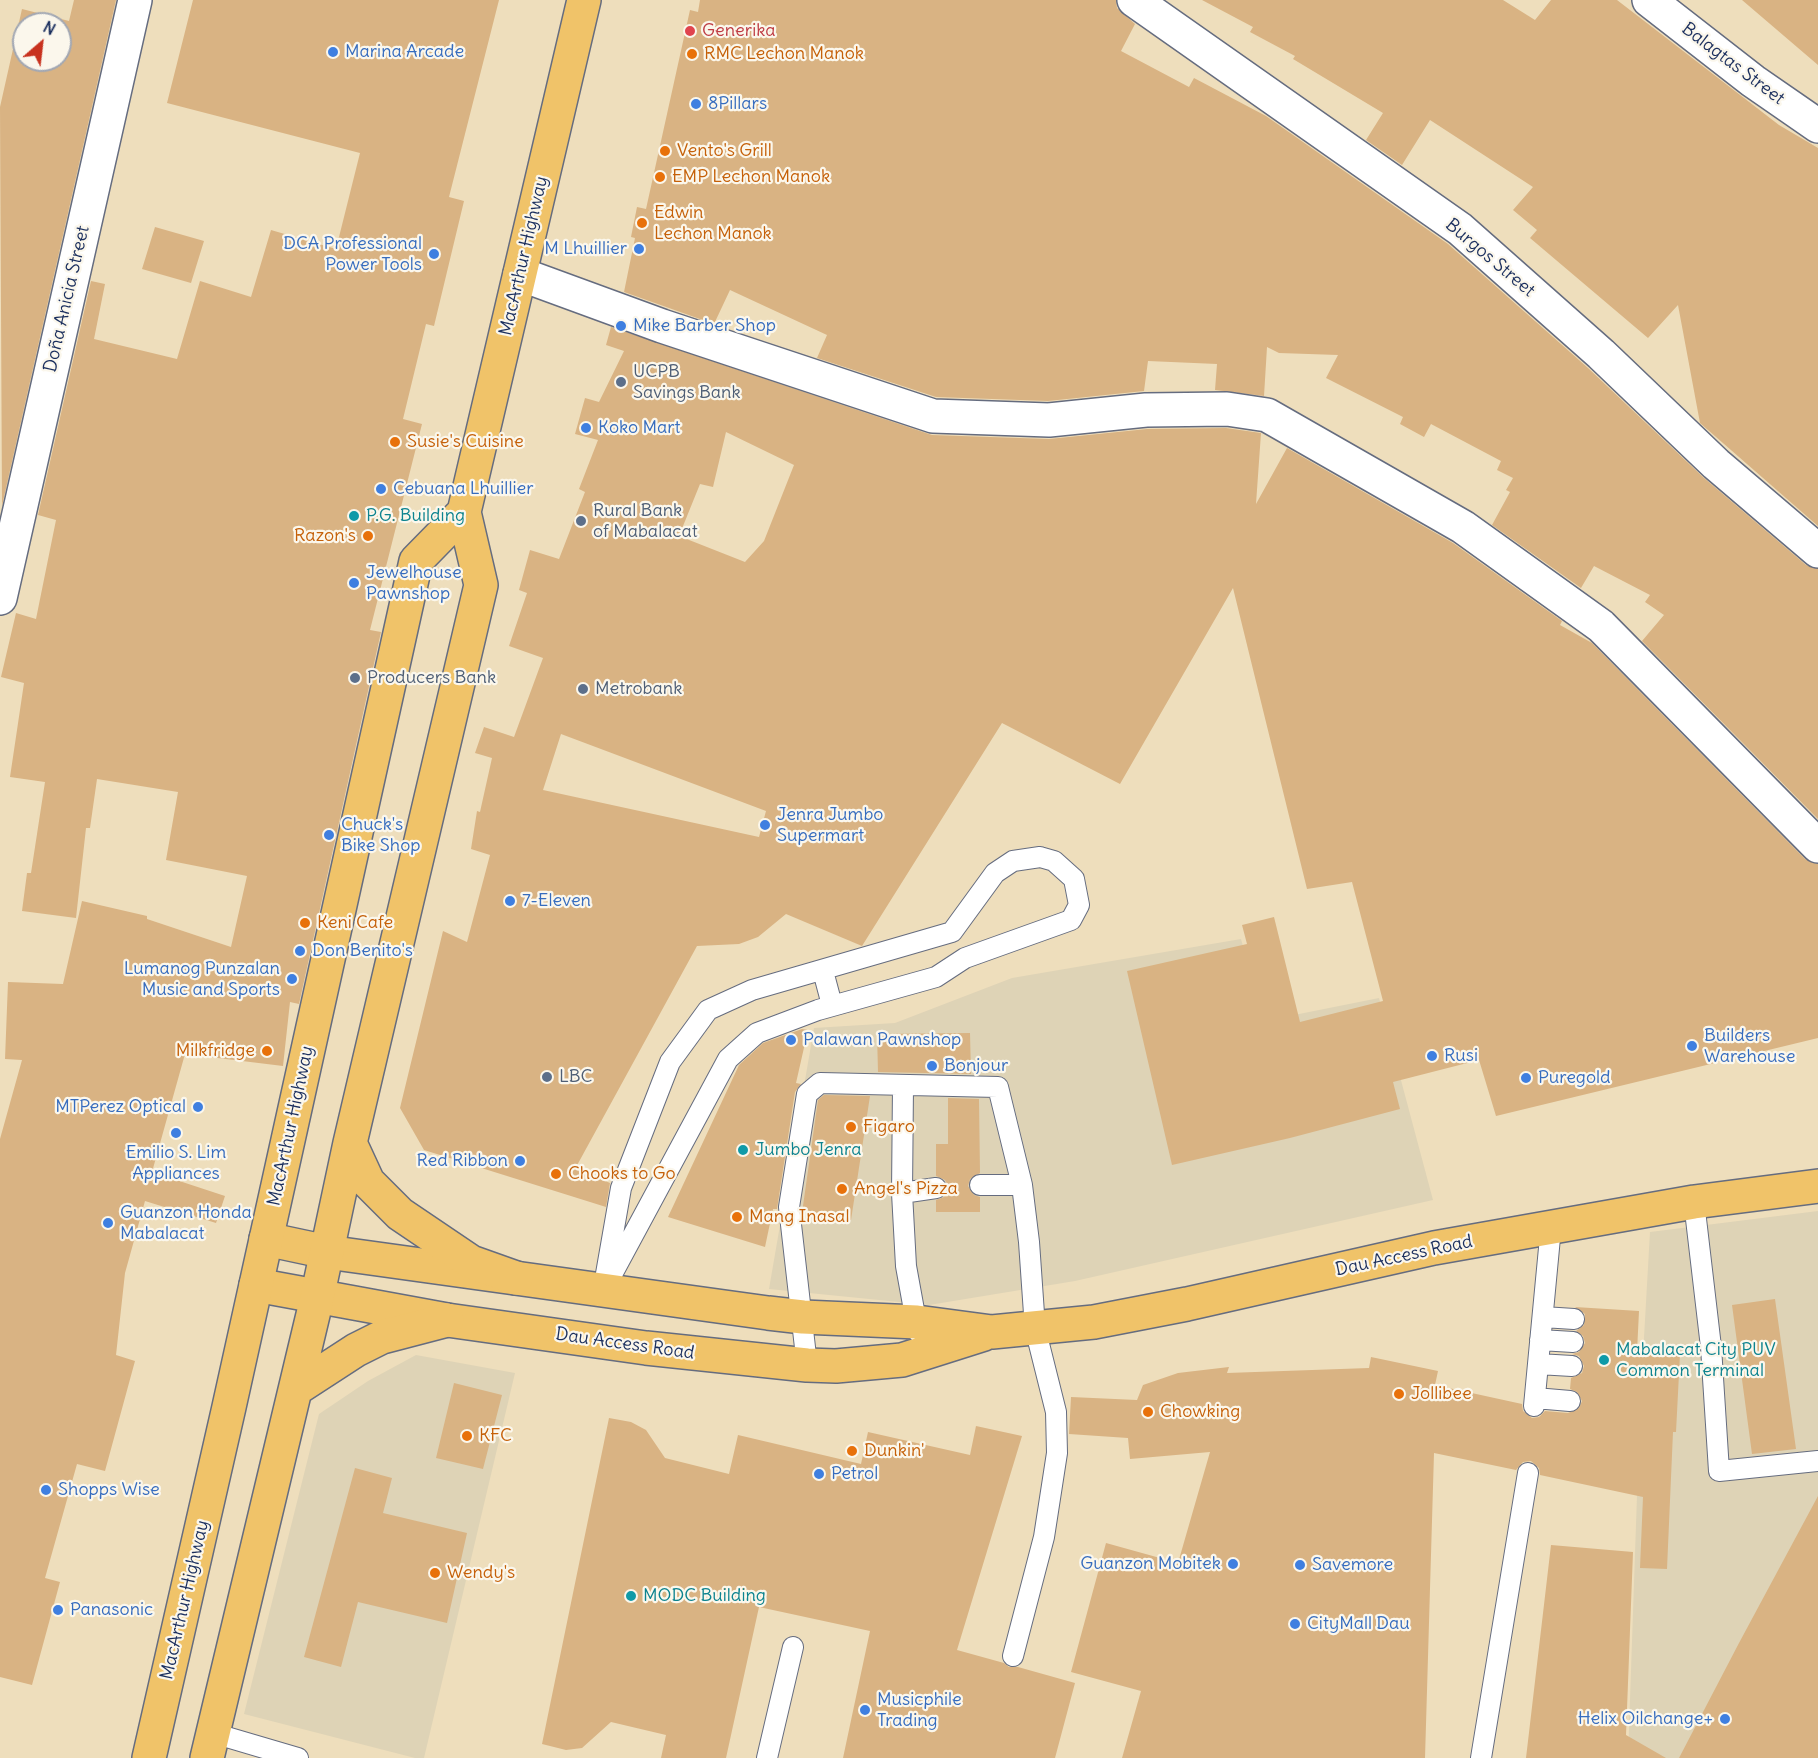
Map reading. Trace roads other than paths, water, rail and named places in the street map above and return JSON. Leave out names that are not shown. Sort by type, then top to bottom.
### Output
[{"type":"main road","name":"MacArthur Highway","points":[[210,1746],[296,1389],[350,1143],[481,585],[464,512],[584,0]]},
{"type":"main road","name":"MacArthur Highway","points":[[149,1758],[416,561],[464,512]]},
{"type":"main road","points":[[350,1143],[369,1182],[400,1214],[471,1262],[516,1278]]},
{"type":"main road","name":"Dau Access Road","points":[[256,1285],[447,1320],[646,1348],[807,1365],[871,1364],[919,1356],[992,1332],[1094,1322],[1187,1304],[1434,1248],[1694,1202],[1818,1186]]},
{"type":"main road","name":"Dau Access Road","points":[[266,1239],[327,1252],[803,1317],[917,1322],[992,1332]]},
{"type":"main road","points":[[296,1389],[382,1336],[447,1320]]},
{"type":"street","name":"Doña Anicia Street","points":[[0,598],[135,0]]},
{"type":"street","name":"Burgos Street","points":[[1134,0],[1460,229],[1601,354],[1716,464],[1818,551]]},
{"type":"street","name":"Balagtas Street","points":[[1649,0],[1753,81],[1818,126]]},
{"type":"street","points":[[520,273],[662,326],[933,417],[1049,420],[1157,410],[1227,409],[1267,415],[1463,527],[1601,626],[1818,846]]},
{"type":"lane","points":[[1040,857],[1054,861],[1074,879],[1079,905],[1071,920],[965,958],[936,977],[832,1005],[757,1034],[728,1059],[603,1291],[621,1188],[670,1062],[708,1010],[752,990],[952,932],[995,873],[1013,861],[1040,857]]},
{"type":"lane","points":[[952,932],[965,958]]},
{"type":"lane","points":[[823,971],[832,1005]]},
{"type":"lane","points":[[807,1365],[789,1208],[807,1094],[820,1083],[998,1087],[1022,1185],[1029,1242],[1035,1328],[1056,1413],[1057,1453],[1044,1537],[1013,1656]]},
{"type":"lane","points":[[903,1086],[902,1193],[906,1266],[917,1322],[919,1356]]},
{"type":"lane","points":[[980,1185],[1022,1185]]},
{"type":"lane","points":[[902,1193],[936,1188]]},
{"type":"lane","points":[[1694,1202],[1711,1347],[1719,1470],[1818,1461]]},
{"type":"lane","points":[[1538,1363],[1551,1227]]},
{"type":"lane","points":[[1538,1363],[1572,1360]]},
{"type":"lane","points":[[1538,1363],[1572,1360]]},
{"type":"lane","points":[[1538,1363],[1572,1360]]},
{"type":"lane","points":[[1481,1758],[1528,1473]]},
{"type":"lane","points":[[766,1758],[794,1647]]},
{"type":"lane","points":[[210,1746],[298,1758]]},
{"type":"place","name":"Generika","points":[[690,31]]},
{"type":"place","name":"Marina Arcade","points":[[333,52]]},
{"type":"place","name":"RMC Lechon Manok","points":[[692,54]]},
{"type":"place","name":"8Pillars","points":[[696,104]]},
{"type":"place","name":"Vento's Grill","points":[[665,151]]},
{"type":"place","name":"EMP Lechon Manok","points":[[660,177]]},
{"type":"place","name":"Edwin Lechon Manok","points":[[642,223]]},
{"type":"place","name":"M Lhuillier","points":[[639,249]]},
{"type":"place","name":"DCA Professional Power Tools","points":[[434,254]]},
{"type":"place","name":"Mike Barber Shop","points":[[621,326]]},
{"type":"place","name":"UCPB Savings Bank","points":[[621,382]]},
{"type":"place","name":"Koko Mart","points":[[586,428]]},
{"type":"place","name":"Susie's Cuisine","points":[[395,442]]},
{"type":"place","name":"Cebuana Lhuillier","points":[[381,489]]},
{"type":"place","name":"P.G. Building","points":[[354,516]]},
{"type":"place","name":"Rural Bank of Mabalacat","points":[[581,521]]},
{"type":"place","name":"Razon's","points":[[368,536]]},
{"type":"place","name":"Jewelhouse Pawnshop","points":[[354,583]]},
{"type":"place","name":"Producers Bank","points":[[355,678]]},
{"type":"place","name":"Metrobank","points":[[583,689]]},
{"type":"place","name":"Jenra Jumbo Supermart","points":[[765,825]]},
{"type":"place","name":"Chuck's Bike Shop","points":[[329,835]]},
{"type":"place","name":"7-Eleven","points":[[510,901]]},
{"type":"place","name":"Keni Cafe","points":[[305,923]]},
{"type":"place","name":"Don Benito's","points":[[300,951]]},
{"type":"place","name":"Lumanog Punzalan Music and Sports","points":[[292,979]]},
{"type":"place","name":"Palawan Pawnshop","points":[[791,1040]]},
{"type":"place","name":"Builders Warehouse","points":[[1692,1046]]},
{"type":"place","name":"Milkfridge","points":[[267,1051]]},
{"type":"place","name":"Rusi","points":[[1432,1056]]},
{"type":"place","name":"Bonjour","points":[[932,1066]]},
{"type":"place","name":"LBC","points":[[547,1077]]},
{"type":"place","name":"Puregold","points":[[1526,1078]]},
{"type":"place","name":"MTPerez Optical","points":[[198,1107]]},
{"type":"place","name":"Figaro","points":[[851,1127]]},
{"type":"place","name":"Emilio S. Lim Appliances","points":[[176,1133]]},
{"type":"place","name":"Jumbo Jenra","points":[[743,1150]]},
{"type":"place","name":"Red Ribbon","points":[[520,1161]]},
{"type":"place","name":"Chooks to Go","points":[[556,1174]]},
{"type":"place","name":"Angel's Pizza","points":[[842,1189]]},
{"type":"place","name":"Mang Inasal","points":[[737,1217]]},
{"type":"place","name":"Guanzon Honda Mabalacat","points":[[108,1223]]},
{"type":"place","name":"Mabalacat City PUV Common Terminal","points":[[1604,1360]]},
{"type":"place","name":"Jollibee","points":[[1399,1394]]},
{"type":"place","name":"Chowking","points":[[1148,1412]]},
{"type":"place","name":"KFC","points":[[467,1436]]},
{"type":"place","name":"Dunkin'","points":[[852,1451]]},
{"type":"place","name":"Petrol","points":[[819,1474]]},
{"type":"place","name":"Shopps Wise","points":[[46,1490]]},
{"type":"place","name":"Guanzon Mobitek","points":[[1233,1564]]},
{"type":"place","name":"Savemore","points":[[1300,1565]]},
{"type":"place","name":"Wendy's","points":[[435,1573]]},
{"type":"place","name":"MODC Building","points":[[631,1596]]},
{"type":"place","name":"Panasonic","points":[[58,1610]]},
{"type":"place","name":"CityMall Dau","points":[[1295,1624]]},
{"type":"place","name":"Musicphile Trading","points":[[865,1710]]},
{"type":"place","name":"Helix Oilchange+","points":[[1725,1719]]}]
